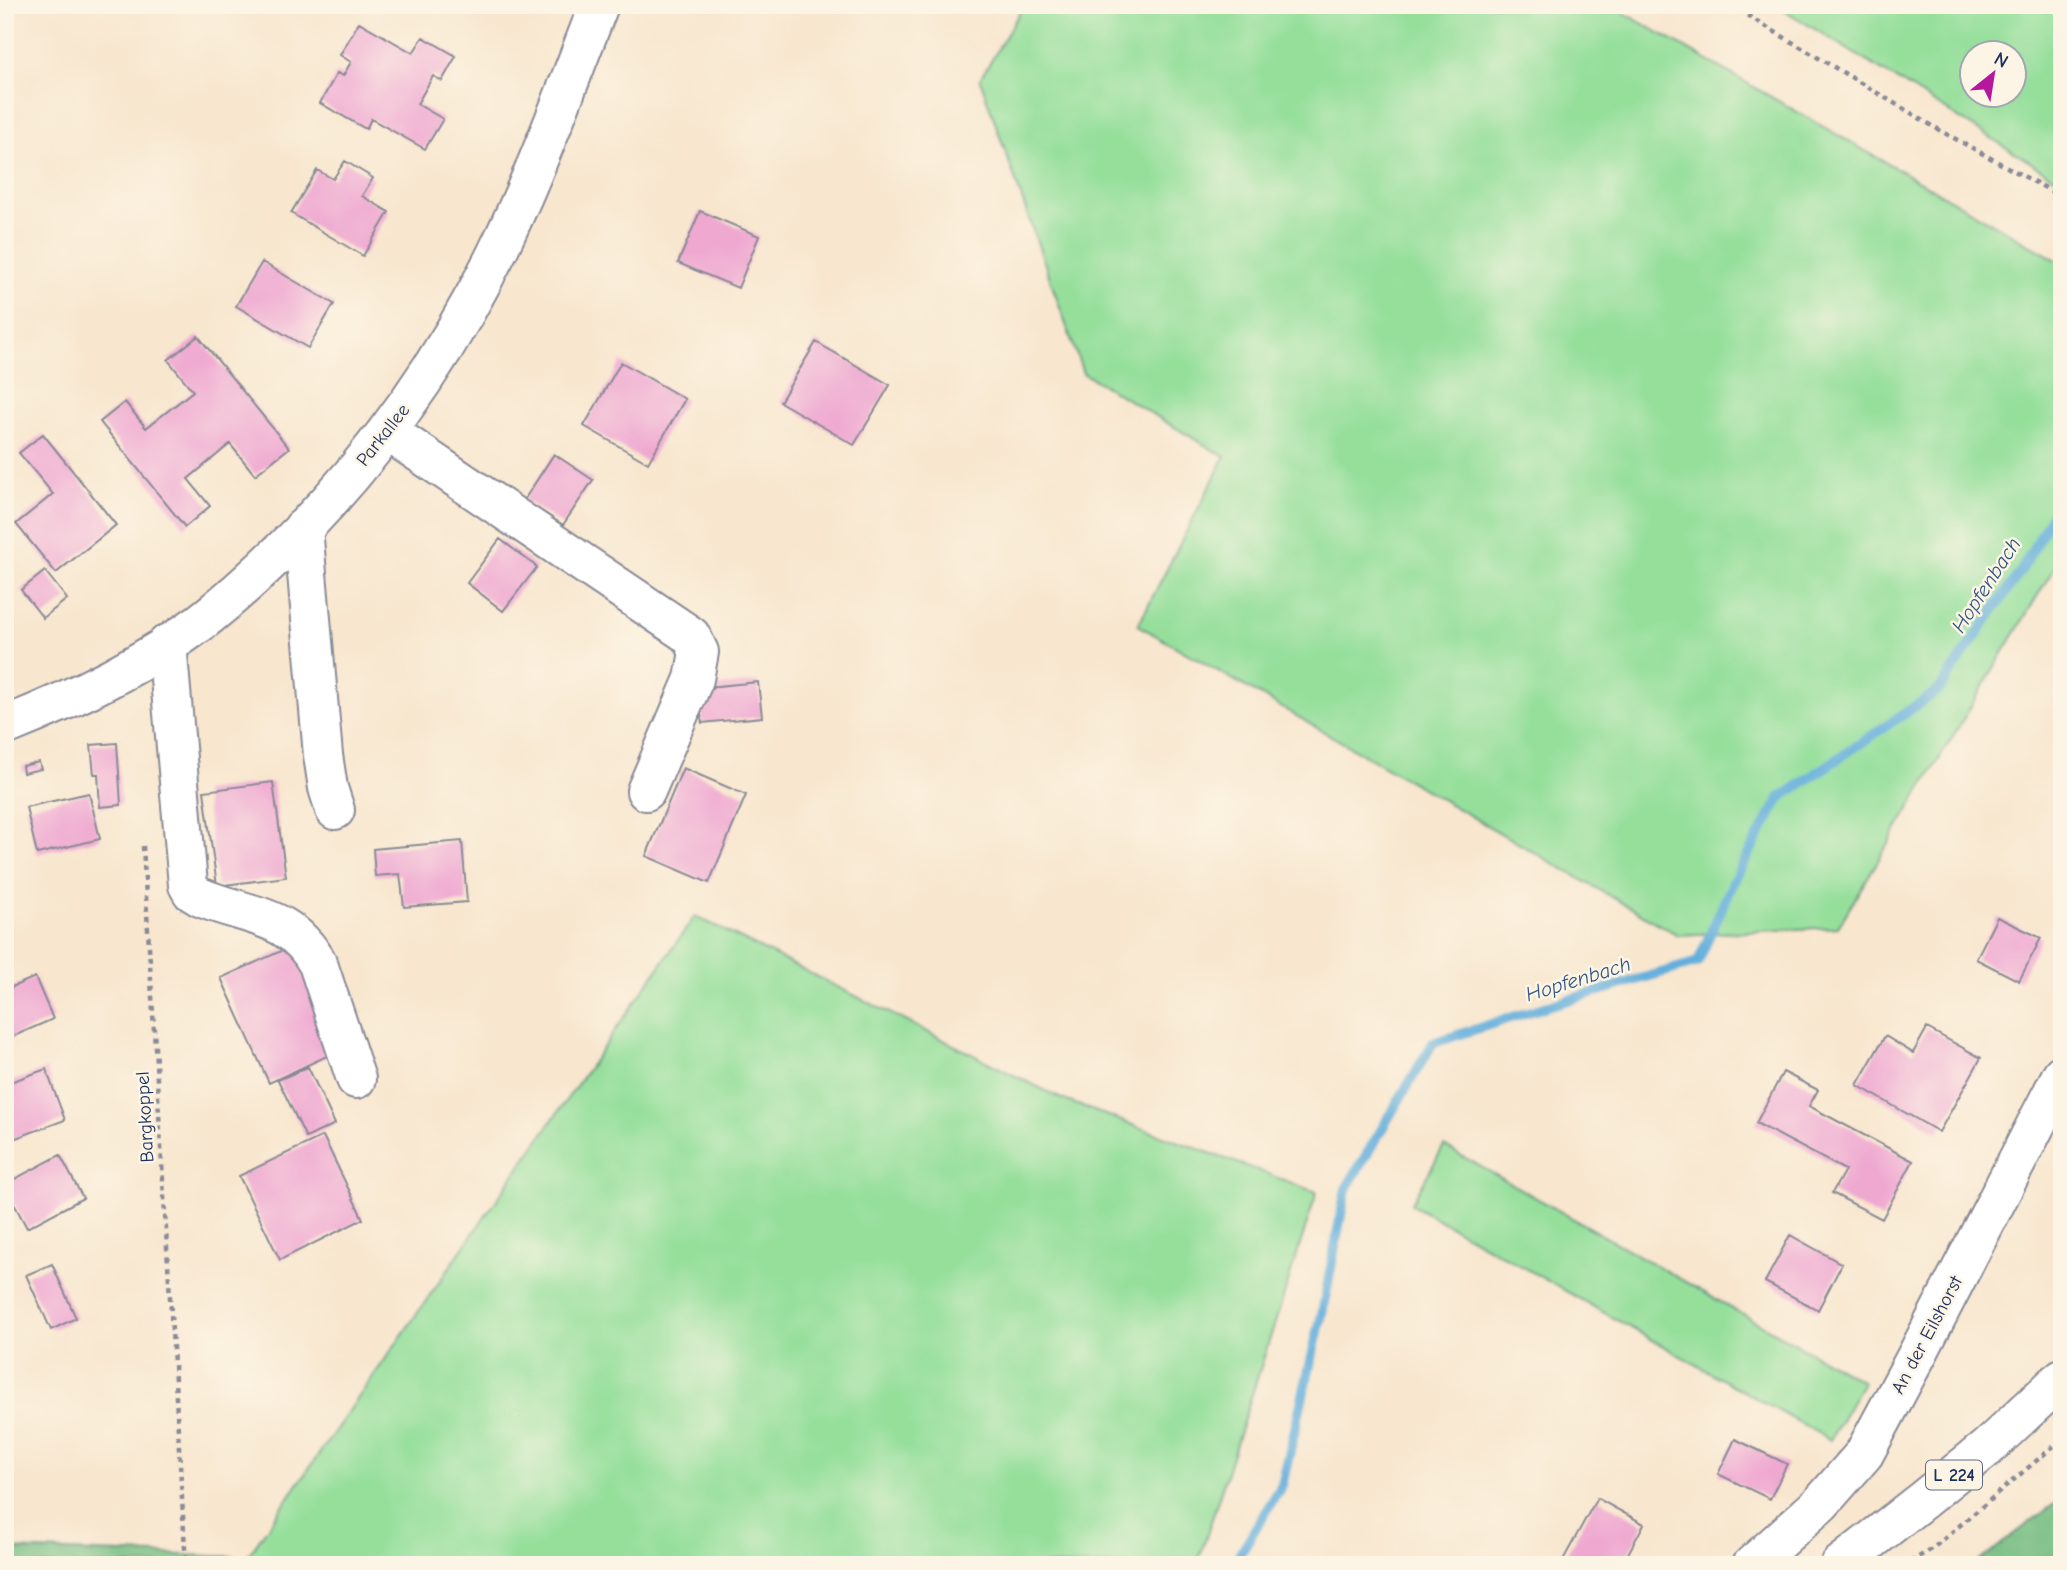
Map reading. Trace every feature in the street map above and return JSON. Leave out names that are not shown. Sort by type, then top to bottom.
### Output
[{"type":"street","name":"Parkallee","points":[[5,726],[67,700],[120,672],[199,623],[241,589],[344,484],[411,398],[469,306],[532,174],[599,5]]},
{"type":"street","points":[[387,431],[691,636],[699,652],[694,678],[646,791]]},
{"type":"street","points":[[303,528],[323,755],[328,788],[335,810]]},
{"type":"street","points":[[167,644],[188,886],[200,897],[284,927],[311,950],[356,1080]]},
{"type":"street","name":"An der Eilshorst","points":[[1752,1565],[1821,1503],[1864,1454],[2062,1074]]},
{"type":"street","name":"L 224","points":[[1840,1565],[1977,1455],[2062,1378]]},
{"type":"path","points":[[1730,5],[1941,131],[2062,197]]},
{"type":"path","name":"Bargkoppel","points":[[143,843],[186,1565]]},
{"type":"path","points":[[1907,1565],[1932,1549],[2062,1439]]},
{"type":"green space","points":[[1024,5],[1610,5],[2062,263],[2062,555],[1838,927],[1678,935],[1138,625],[1225,457],[1083,373],[980,79]]},
{"type":"green space","points":[[1776,5],[2062,5],[2062,167],[2054,177]]},
{"type":"green space","points":[[695,916],[1064,1100],[1317,1192],[1200,1556],[1190,1565],[254,1565],[247,1557]]},
{"type":"green space","points":[[1444,1146],[1863,1382],[1830,1440],[1411,1204]]},
{"type":"green space","points":[[2062,1498],[2062,1565],[1974,1565]]},
{"type":"green space","points":[[5,1549],[247,1557],[254,1565],[5,1565]]},
{"type":"building","points":[[359,22],[413,53],[423,37],[456,56],[442,81],[433,76],[417,104],[443,119],[425,149],[371,119],[366,129],[320,103],[337,73],[343,76],[351,62],[340,55]]},
{"type":"building","points":[[345,161],[373,178],[362,196],[389,212],[363,256],[291,213],[317,170],[333,179]]},
{"type":"building","points":[[700,211],[759,236],[738,288],[678,263]]},
{"type":"building","points":[[262,262],[334,304],[308,348],[236,306]]},
{"type":"building","points":[[198,336],[289,448],[255,475],[230,444],[188,479],[210,506],[185,527],[100,422],[125,402],[146,428],[193,391],[168,360]]},
{"type":"building","points":[[816,342],[890,385],[854,445],[780,402]]},
{"type":"building","points":[[621,362],[685,399],[648,463],[584,426]]},
{"type":"building","points":[[43,434],[116,525],[56,573],[16,524],[53,494],[19,453]]},
{"type":"building","points":[[554,454],[593,480],[563,525],[524,500]]},
{"type":"building","points":[[500,539],[537,567],[503,611],[467,583]]},
{"type":"building","points":[[45,571],[67,599],[43,618],[21,590]]},
{"type":"building","points":[[758,682],[762,717],[702,723],[698,688]]},
{"type":"building","points":[[117,743],[121,805],[100,807],[98,774],[94,774],[91,745]]},
{"type":"building","points":[[39,762],[41,769],[23,773],[22,766]]},
{"type":"building","points":[[683,768],[746,795],[709,883],[646,856]]},
{"type":"building","points":[[273,782],[286,877],[217,886],[204,791]]},
{"type":"building","points":[[89,793],[100,839],[37,854],[26,807]]},
{"type":"building","points":[[462,841],[467,902],[404,907],[400,874],[375,876],[373,849]]},
{"type":"building","points":[[1997,917],[2041,938],[2019,981],[1976,959]]},
{"type":"building","points":[[292,946],[340,1050],[269,1083],[221,978]]},
{"type":"building","points":[[35,977],[53,1019],[5,1040],[5,990]]},
{"type":"building","points":[[1927,1028],[1981,1058],[1939,1132],[1857,1085],[1885,1036],[1913,1053]]},
{"type":"building","points":[[308,1067],[335,1124],[306,1138],[278,1080]]},
{"type":"building","points":[[46,1069],[65,1120],[5,1142],[5,1084]]},
{"type":"building","points":[[1783,1072],[1818,1090],[1809,1106],[1913,1161],[1882,1219],[1832,1193],[1845,1170],[1756,1123]]},
{"type":"building","points":[[323,1136],[363,1219],[280,1260],[239,1176]]},
{"type":"building","points":[[60,1155],[83,1198],[27,1228],[5,1184]]},
{"type":"building","points":[[1790,1235],[1842,1264],[1818,1310],[1765,1282]]},
{"type":"building","points":[[52,1264],[76,1318],[51,1330],[26,1275]]},
{"type":"building","points":[[1735,1439],[1787,1464],[1770,1499],[1718,1474]]},
{"type":"building","points":[[1597,1498],[1644,1524],[1622,1565],[1572,1565],[1563,1560]]},
{"type":"waterway","name":"Hopfenbach","points":[[1233,1565],[1282,1485],[1322,1314],[1346,1189],[1433,1043],[1698,962],[1733,882],[1780,798],[1939,690],[2022,569],[2062,497]]}]
